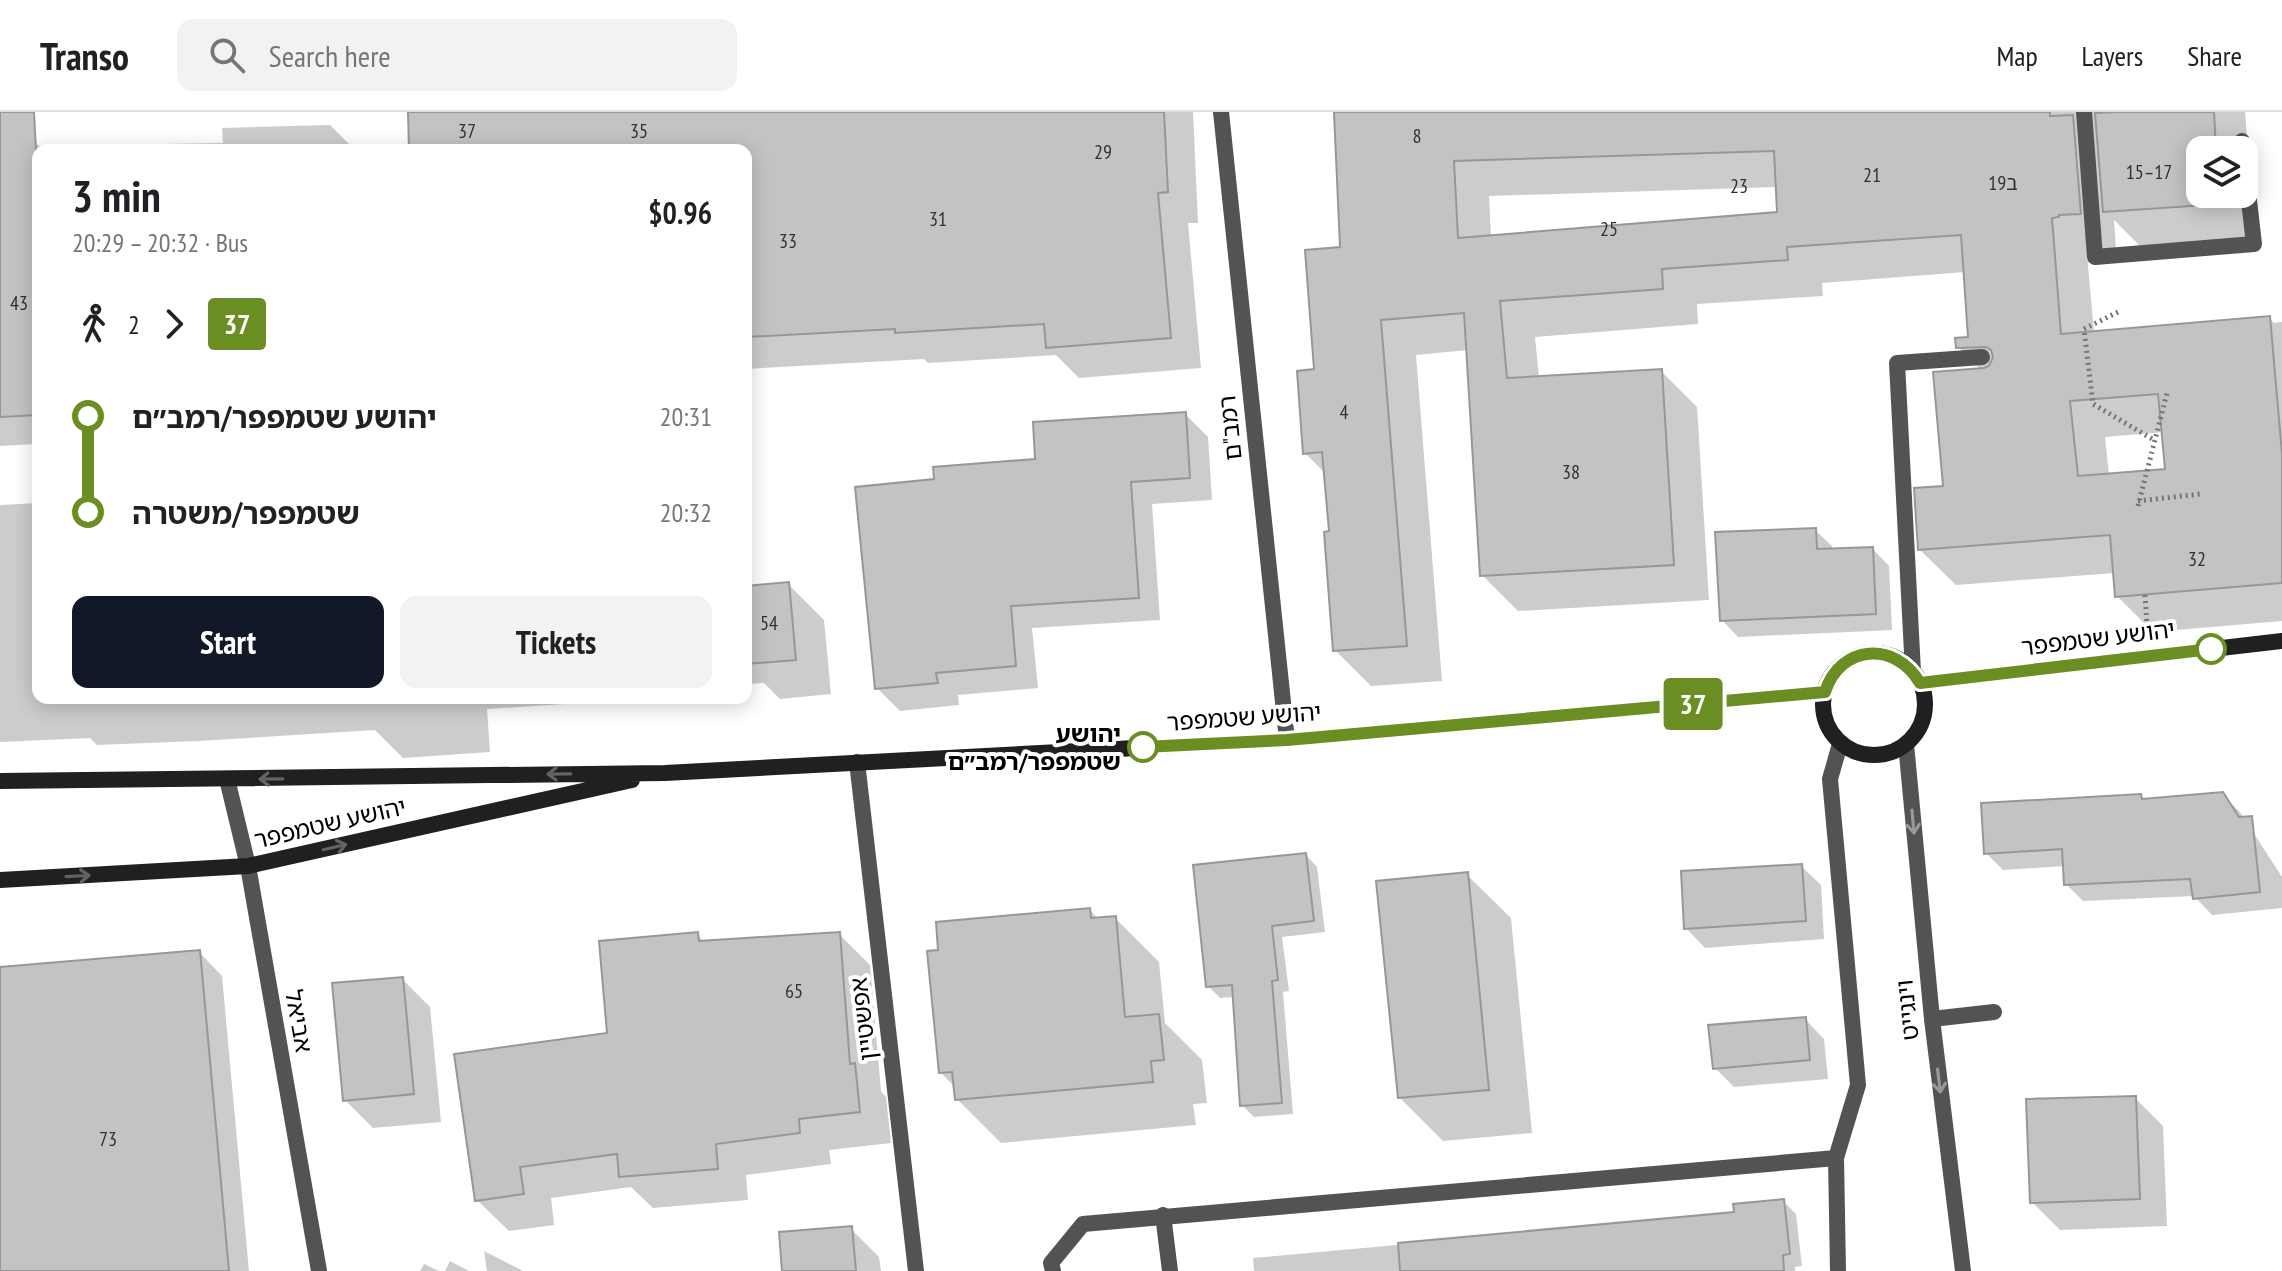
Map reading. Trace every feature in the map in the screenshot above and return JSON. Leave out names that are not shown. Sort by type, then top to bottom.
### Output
[{"type":"street","name":"רמב\"ם","points":[[1221,112],[1287,740]]},
{"type":"street","points":[[2084,112],[2095,257],[2254,244],[2250,208]]},
{"type":"street","points":[[1917,678],[1902,662],[1888,656],[1872,653],[1855,656],[1840,666],[1829,679],[1823,713],[1829,730],[1840,744],[1873,756],[1891,753],[1906,744],[1924,717],[1925,701],[1917,678],[1897,363],[1982,357]]},
{"type":"street","name":"יהושע שטמפפר","points":[[1917,678],[2282,641]]},
{"type":"street","name":"יהושע שטמפפר","points":[[0,781],[665,773],[1287,740],[1825,692]]},
{"type":"street","points":[[1838,1271],[1836,1158],[1858,1085],[1830,779],[1840,744]]},
{"type":"street","name":"וינגייט","points":[[1906,744],[1932,1019],[1963,1271]]},
{"type":"street","name":"אפשטיין","points":[[857,762],[916,1271]]},
{"type":"street","name":"יהושע שטמפפר","points":[[0,880],[248,866],[665,773]]},
{"type":"street","name":"אביאל","points":[[227,779],[248,866],[319,1271]]},
{"type":"street","points":[[1932,1019],[1994,1012]]},
{"type":"street","points":[[1053,1271],[1051,1263],[1083,1224],[1836,1158]]},
{"type":"street","points":[[1163,1215],[1170,1271]]},
{"type":"path","points":[[2118,312],[2084,329],[2093,404],[2154,440]]},
{"type":"path","points":[[2167,393],[2138,503],[2200,494]]},
{"type":"building","points":[[0,112],[34,112],[32,415],[0,417]]},
{"type":"building","points":[[408,112],[1164,112],[1168,192],[1158,193],[1171,338],[1046,348],[1044,324],[895,333],[895,329],[752,337],[752,144],[409,144]]},
{"type":"building","points":[[1334,112],[2050,112],[2050,116],[2073,115],[2081,214],[2052,218],[2061,334],[2270,316],[2282,454],[2282,583],[2115,597],[2110,535],[1918,550],[1914,488],[1943,486],[1933,372],[1984,368],[1989,366],[1993,357],[1986,347],[1956,348],[1955,338],[1968,337],[1961,235],[1787,247],[1788,260],[1662,269],[1663,289],[1500,301],[1507,378],[1662,369],[1674,565],[1480,576],[1464,313],[1381,320],[1407,646],[1333,651],[1324,532],[1329,531],[1322,452],[1303,454],[1297,371],[1314,369],[1305,250],[1340,247]],"holes":[[[1774,151],[1777,212],[1458,238],[1454,161]],[[2158,394],[2165,469],[2078,476],[2070,401]]]},
{"type":"building","points":[[2214,112],[2215,136],[2186,136],[2186,206],[2103,212],[2095,113]]},
{"type":"building","points":[[1186,412],[1190,478],[1131,482],[1139,598],[1011,606],[1016,666],[936,673],[938,683],[875,689],[855,487],[934,479],[933,467],[1035,459],[1033,422]]},
{"type":"building","points":[[1816,528],[1817,549],[1873,547],[1876,614],[1720,621],[1715,532]]},
{"type":"building","points":[[789,582],[796,660],[752,664],[752,585]]},
{"type":"building","points":[[2223,792],[2239,817],[2252,816],[2260,892],[2193,899],[2190,879],[2064,885],[2062,849],[1984,854],[1981,803],[2141,794],[2142,799]]},
{"type":"building","points":[[1306,853],[1314,921],[1272,926],[1278,980],[1272,981],[1282,1103],[1240,1106],[1232,985],[1206,987],[1193,865]]},
{"type":"building","points":[[1802,864],[1806,921],[1684,929],[1681,871]]},
{"type":"building","points":[[1468,872],[1489,1090],[1398,1098],[1376,881]]},
{"type":"building","points":[[1090,908],[1091,918],[1116,916],[1125,1017],[1159,1014],[1164,1060],[1151,1061],[1153,1082],[955,1100],[952,1072],[939,1073],[927,951],[938,950],[936,922]]},
{"type":"building","points":[[698,932],[699,941],[840,932],[850,1064],[855,1063],[860,1112],[799,1119],[800,1133],[716,1144],[718,1169],[619,1177],[617,1154],[520,1167],[524,1194],[475,1201],[454,1054],[607,1033],[599,941]]},
{"type":"building","points":[[200,950],[229,1271],[0,1271],[0,967]]},
{"type":"building","points":[[403,977],[414,1094],[343,1101],[332,983]]},
{"type":"building","points":[[1806,1017],[1810,1060],[1713,1069],[1708,1025]]},
{"type":"building","points":[[2136,1096],[2140,1199],[2030,1203],[2026,1099]]},
{"type":"building","points":[[1784,1199],[1790,1254],[1783,1255],[1784,1271],[1400,1271],[1398,1243],[1734,1212],[1733,1204]]},
{"type":"building","points":[[852,1226],[856,1271],[782,1271],[779,1232]]},
{"type":"bus line","name":"37","points":[[1143,747],[1287,740],[1825,692],[1829,679],[1840,666],[1855,656],[1872,653],[1902,662],[1920,683],[2211,649]]},
{"type":"place","name":"יהושע שטמפפר/רמב״ם","points":[[1143,747]]}]
